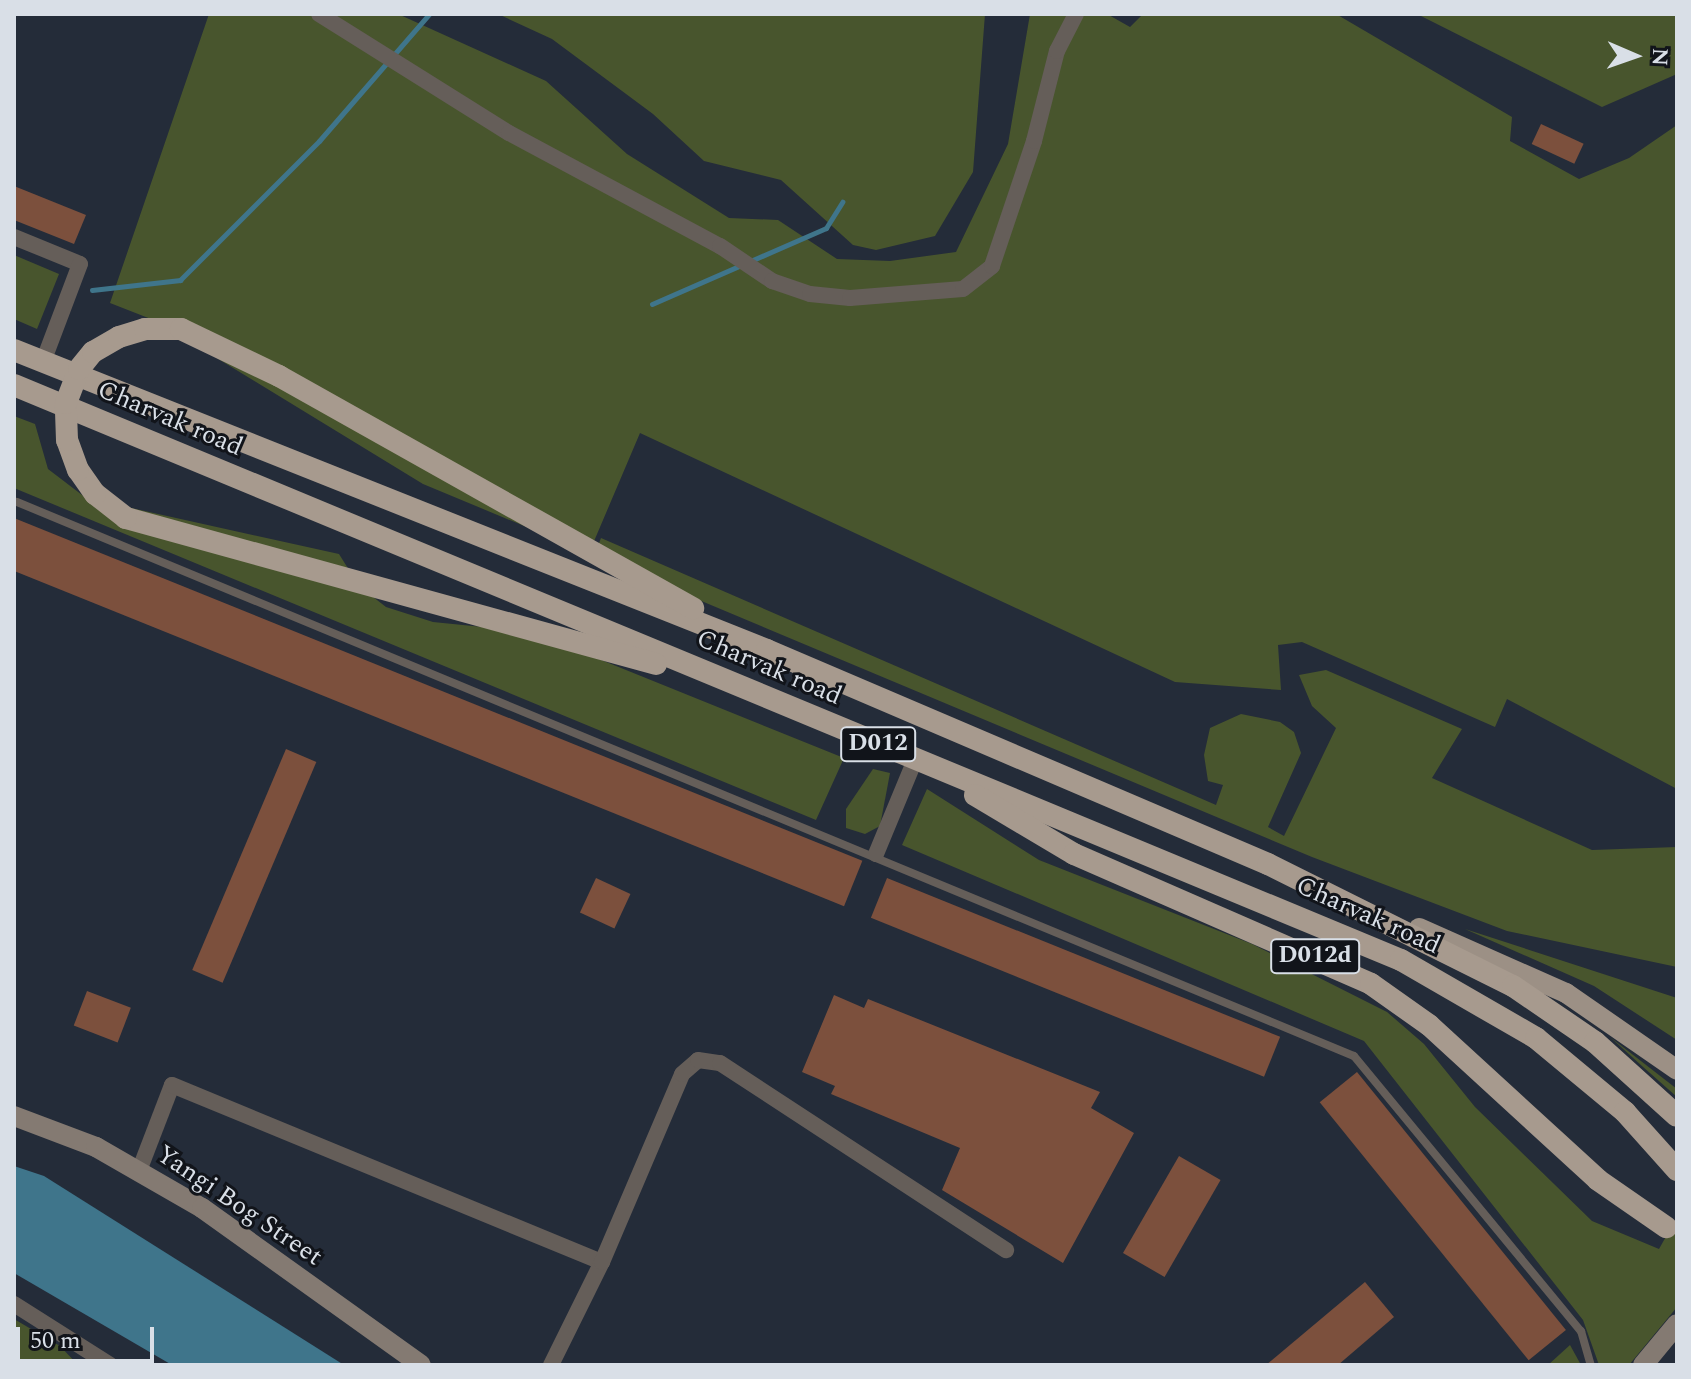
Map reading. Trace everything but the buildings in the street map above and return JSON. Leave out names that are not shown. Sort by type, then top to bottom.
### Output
[{"type":"highway","points":[[750,690],[126,518],[95,494],[78,470],[65,427],[70,392],[79,369],[103,345],[145,329],[181,329],[292,383],[767,650]]},
{"type":"highway","name":"Charvak road","points":[[14,350],[767,650],[1268,864],[1513,986],[1595,1042],[1677,1116]]},
{"type":"highway","name":"Charvak road","points":[[14,385],[915,760],[1258,897],[1448,983],[1578,1070],[1677,1170]]},
{"type":"highway","name":"D012d","points":[[915,760],[1074,854],[1371,984],[1440,1035],[1598,1180],[1666,1227]]},
{"type":"main road","name":"D012d","points":[[1268,864],[1554,987],[1677,1070]]},
{"type":"main road","name":"Yangi Bog Street","points":[[14,1116],[96,1147],[202,1208],[421,1365]]},
{"type":"main road","points":[[1643,1365],[1677,1324]]},
{"type":"street","points":[[319,14],[509,133],[720,246],[772,281],[810,294],[850,298],[963,289],[992,266],[1034,141],[1057,51],[1076,14]]},
{"type":"street","points":[[14,237],[80,264],[43,362]]},
{"type":"street","points":[[876,854],[915,760]]},
{"type":"street","points":[[551,1365],[602,1262],[682,1074],[698,1060],[720,1063],[1006,1250]]},
{"type":"street","points":[[139,1171],[172,1085],[602,1262]]},
{"type":"street","points":[[14,1304],[110,1365]]},
{"type":"lane","points":[[17,502],[876,854],[1354,1056],[1581,1331],[1591,1365]]},
{"type":"green space","points":[[209,14],[398,14],[546,81],[627,154],[729,218],[778,220],[837,259],[890,261],[956,252],[1008,144],[1030,14],[1107,14],[1130,27],[1143,14],[1336,14],[1512,117],[1510,141],[1579,179],[1629,158],[1677,125],[1677,789],[1507,699],[1495,727],[1302,642],[1278,645],[1281,690],[1175,682],[640,433],[589,553],[423,484],[156,321],[110,303]]},
{"type":"green space","points":[[498,14],[985,14],[973,172],[935,236],[876,250],[853,245],[781,180],[704,161],[653,114],[552,39]]},
{"type":"green space","points":[[1417,14],[1677,14],[1677,74],[1602,107]]},
{"type":"green space","points":[[14,255],[59,274],[37,329],[14,319]]},
{"type":"green space","points":[[14,416],[35,424],[48,469],[86,498],[339,554],[359,586],[386,607],[433,622],[532,632],[844,758],[816,820],[14,488]]},
{"type":"green space","points":[[601,538],[1216,805],[1223,785],[1208,781],[1204,755],[1210,728],[1241,714],[1280,722],[1294,732],[1301,753],[1268,827],[1284,836],[1336,728],[1312,706],[1299,675],[1326,670],[1462,729],[1432,778],[1592,850],[1677,847],[1677,967],[1507,931],[1312,857],[594,556]]},
{"type":"green space","points":[[873,769],[890,773],[880,826],[865,834],[846,828],[846,809]]},
{"type":"green space","points":[[927,789],[1039,860],[1252,944],[1387,1012],[1424,1044],[1475,1107],[1592,1221],[1659,1249],[1677,1217],[1677,1307],[1629,1365],[1599,1365],[1583,1320],[1364,1041],[902,845]]},
{"type":"green space","points":[[1465,929],[1677,998],[1677,1040],[1594,986]]},
{"type":"green space","points":[[1610,1037],[1677,1089],[1677,1097],[1642,1066]]},
{"type":"green space","points":[[14,1319],[60,1346],[78,1365],[14,1365]]},
{"type":"green space","points":[[1570,1345],[1581,1365],[1548,1365]]},
{"type":"water","points":[[14,1166],[44,1176],[344,1365],[172,1365],[14,1273]]},
{"type":"waterway","points":[[92,290],[180,280],[319,141],[429,14]]},
{"type":"waterway","points":[[652,304],[826,228],[842,202]]}]
